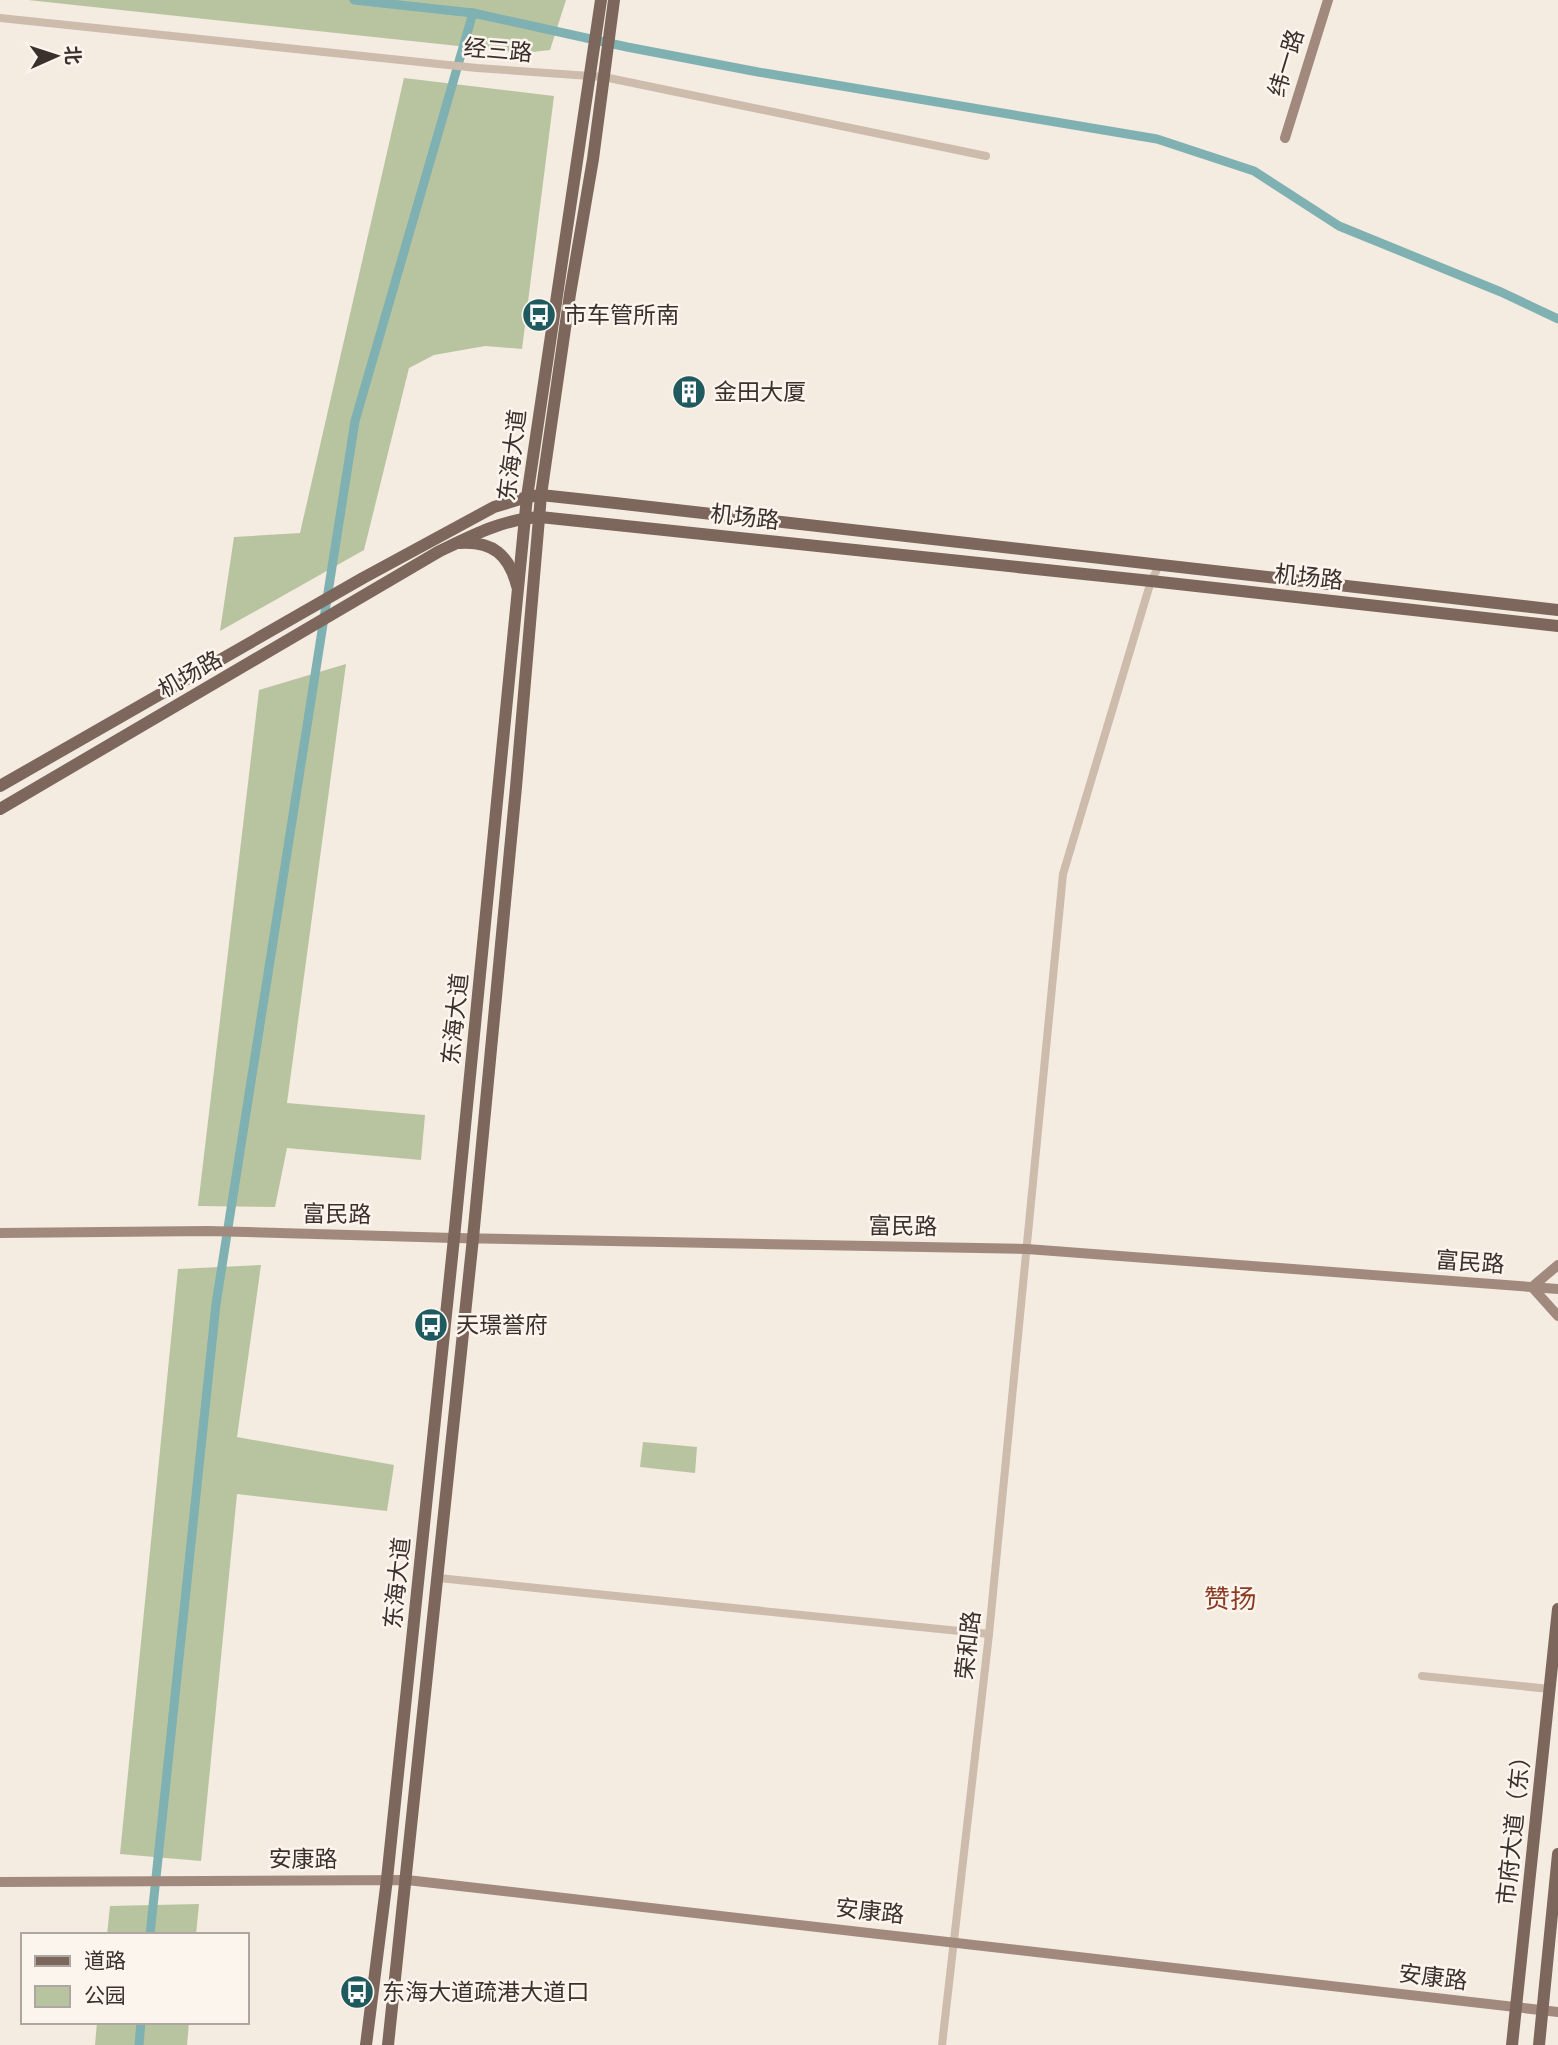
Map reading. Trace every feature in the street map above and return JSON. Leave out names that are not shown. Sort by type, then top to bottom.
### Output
[{"type":"main road","name":"东海大道","points":[[601,0],[605,21]]},
{"type":"main road","name":"东海大道","points":[[388,2045],[473,1238],[541,495],[605,21],[614,0]]},
{"type":"main road","name":"东海大道","points":[[366,2045],[387,1879],[454,1238],[527,497],[598,71]]},
{"type":"main road","name":"机场路","points":[[0,786],[363,578],[494,507],[541,495],[1558,610]]},
{"type":"main road","name":"机场路","points":[[0,810],[456,544],[491,527],[525,518],[540,517],[1558,626]]},
{"type":"main road","points":[[456,544],[471,542],[496,550],[508,562],[518,592]]},
{"type":"main road","name":"市府大道（东）","points":[[1512,2045],[1558,1609]]},
{"type":"main road","name":"市府大道（东）","points":[[1539,2045],[1558,1854]]},
{"type":"street","name":"纬一路","points":[[1285,138],[1328,0]]},
{"type":"street","name":"经三路","points":[[0,18],[477,68],[598,71],[986,156]]},
{"type":"street","name":"荣和路","points":[[942,2045],[989,1634],[1063,874],[1151,581],[1160,564]]},
{"type":"street","name":"富民路","points":[[0,1233],[208,1231],[1027,1250],[1558,1289]]},
{"type":"street","points":[[1558,1265],[1532,1287],[1558,1316]]},
{"type":"street","points":[[438,1578],[989,1634]]},
{"type":"street","points":[[1422,1676],[1550,1689]]},
{"type":"street","name":"安康路","points":[[0,1882],[407,1880],[1558,2012]]},
{"type":"green space","points":[[28,0],[566,0],[550,50],[523,53]]},
{"type":"green space","points":[[404,78],[554,96],[522,349],[485,346],[434,355],[409,368],[364,550],[220,631],[234,537],[300,533]]},
{"type":"green space","points":[[346,664],[287,1103],[425,1115],[421,1160],[287,1148],[275,1207],[198,1206],[259,690]]},
{"type":"green space","points":[[261,1265],[237,1437],[394,1465],[387,1511],[237,1494],[201,1861],[120,1854],[178,1269]]},
{"type":"green space","points":[[643,1442],[697,1447],[695,1473],[640,1467]]},
{"type":"green space","points":[[199,1904],[196,1933],[107,1933],[110,1906]]},
{"type":"green space","points":[[97,2024],[189,2024],[187,2045],[95,2045]]},
{"type":"waterway","points":[[354,0],[473,13],[758,72],[1157,139],[1254,171],[1339,226],[1501,292],[1558,319]]},
{"type":"waterway","points":[[150,1933],[216,1304],[355,421],[473,13]]},
{"type":"waterway","points":[[139,2045],[141,2024]]},
{"type":"place","name":"市车管所南","points":[[539,315]]},
{"type":"place","name":"金田大厦","points":[[689,392]]},
{"type":"place","name":"天璟誉府","points":[[431,1325]]},
{"type":"place","name":"东海大道疏港大道口","points":[[357,1992]]},
{"type":"district","name":"赞扬","points":[[1230,1599]]}]
